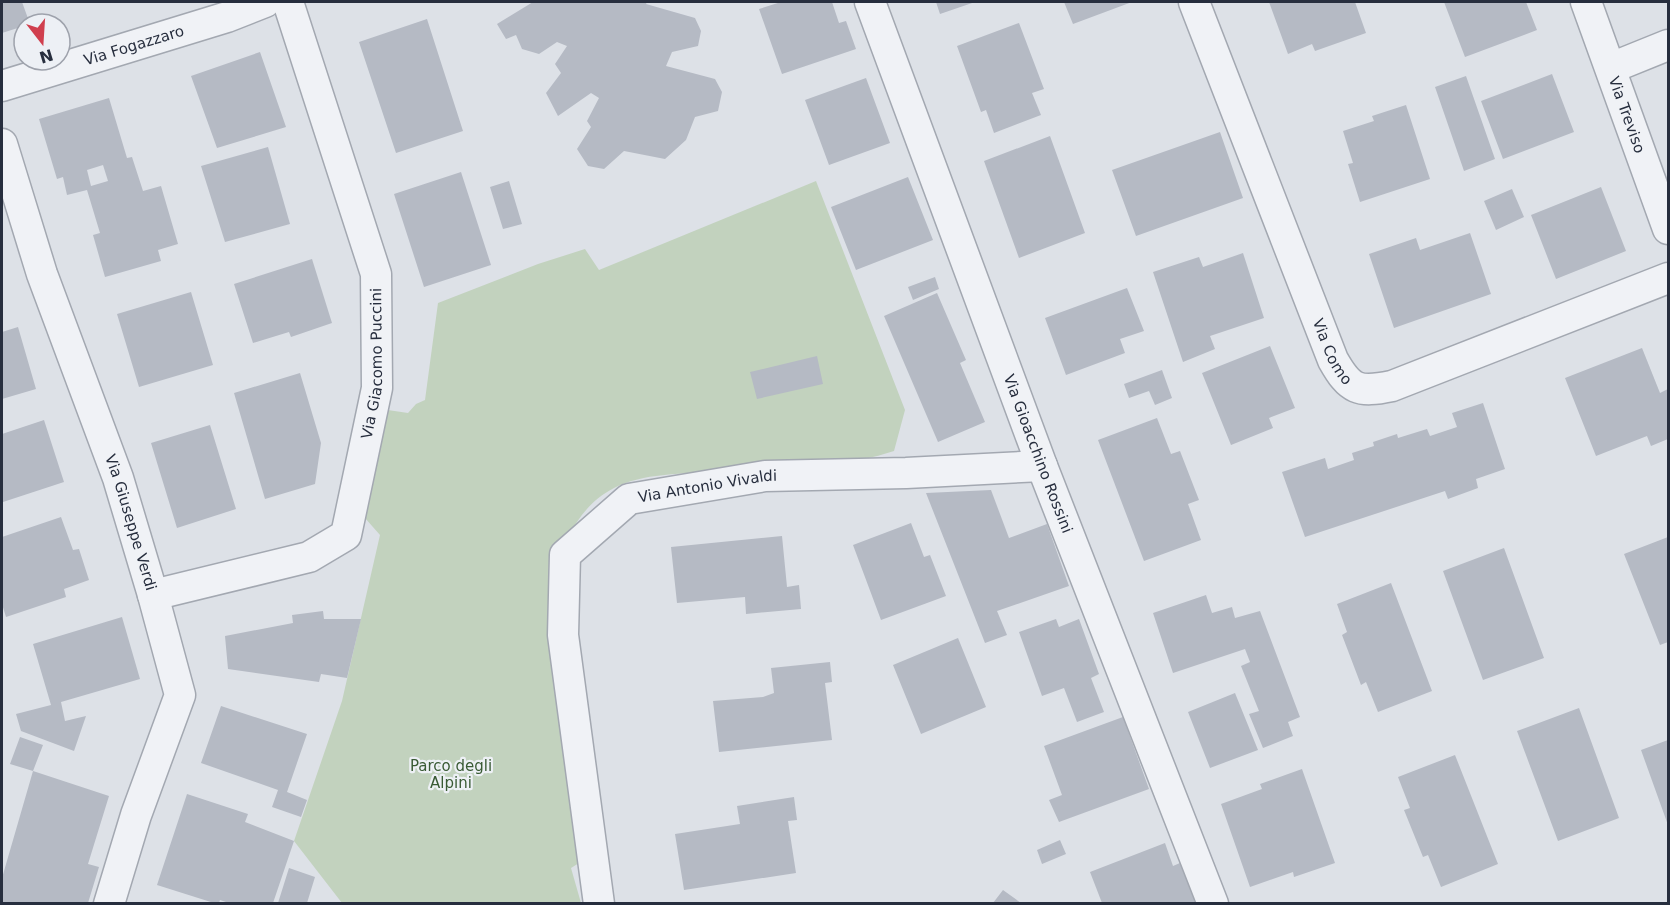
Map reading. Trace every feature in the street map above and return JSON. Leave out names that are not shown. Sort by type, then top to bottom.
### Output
[{"type":"street","name":"Via Fogazzaro","points":[[2,86],[227,17],[265,2]]},
{"type":"street","name":"Via Giacomo Puccini","points":[[153,595],[309,557],[346,535],[377,388],[376,274],[288,2]]},
{"type":"street","name":"Via Gioacchino Rossini","points":[[870,2],[1042,466],[1213,903]]},
{"type":"street","name":"Via Como","points":[[1194,2],[1333,360],[1345,380],[1355,386],[1371,390],[1392,386],[1668,278]]},
{"type":"street","name":"Via Treviso","points":[[1586,2],[1668,229]]},
{"type":"street","points":[[1611,68],[1668,45]]},
{"type":"street","name":"Via Giuseppe Verdi","points":[[2,144],[42,274],[118,478],[180,695],[136,815],[109,903]]},
{"type":"street","name":"Via Antonio Vivaldi","points":[[599,903],[563,635],[566,555],[629,499],[765,476],[906,473],[1042,466]]},
{"type":"green space","name":"Parco degli Alpini","points":[[816,181],[905,410],[894,451],[827,465],[675,474],[637,479],[605,493],[591,504],[580,518],[565,541],[587,858],[571,868],[581,903],[342,903],[294,841],[342,701],[380,535],[365,518],[381,409],[408,413],[416,404],[425,400],[438,303],[538,264],[585,249],[599,270]]},
{"type":"building","points":[[2,2],[22,2],[26,12],[12,12],[12,30],[2,33]]},
{"type":"building","points":[[533,2],[647,2],[646,4],[695,18],[701,31],[698,46],[672,52],[666,66],[715,79],[722,92],[718,111],[695,117],[686,140],[665,159],[624,151],[604,169],[588,166],[577,149],[591,127],[587,121],[599,98],[591,93],[558,116],[546,93],[561,73],[555,64],[567,46],[557,42],[539,54],[522,49],[516,35],[506,39],[497,24]]},
{"type":"building","points":[[781,2],[832,2],[839,23],[846,21],[856,49],[782,74],[759,9]]},
{"type":"building","points":[[936,2],[975,2],[940,14]]},
{"type":"building","points":[[1064,2],[1132,2],[1073,24]]},
{"type":"building","points":[[1269,2],[1355,2],[1366,33],[1315,51],[1312,44],[1288,54]]},
{"type":"building","points":[[1444,2],[1526,2],[1537,30],[1465,57]]},
{"type":"building","points":[[427,19],[463,131],[396,153],[359,42]]},
{"type":"building","points":[[1019,23],[1044,89],[1032,93],[1041,115],[994,133],[986,110],[981,112],[957,46]]},
{"type":"building","points":[[260,52],[286,127],[217,148],[191,76]]},
{"type":"building","points":[[1552,74],[1574,132],[1503,159],[1481,101]]},
{"type":"building","points":[[1466,76],[1495,159],[1464,171],[1435,87]]},
{"type":"building","points":[[866,78],[890,143],[829,165],[805,100]]},
{"type":"building","points":[[109,98],[127,158],[132,157],[143,191],[161,186],[178,244],[158,250],[161,261],[105,277],[93,235],[100,233],[87,190],[67,195],[63,177],[57,179],[39,119]],"holes":[[[103,165],[108,181],[91,186],[87,170]]]},
{"type":"building","points":[[1406,105],[1430,179],[1360,202],[1348,164],[1353,163],[1343,131],[1374,121],[1372,116]]},
{"type":"building","points":[[1220,132],[1243,198],[1136,236],[1112,170]]},
{"type":"building","points":[[1050,136],[1085,233],[1019,258],[984,161]]},
{"type":"building","points":[[268,147],[290,224],[225,242],[201,166]]},
{"type":"building","points":[[461,172],[491,265],[424,287],[394,194]]},
{"type":"building","points":[[908,177],[933,240],[856,270],[831,207]]},
{"type":"building","points":[[509,181],[522,224],[503,229],[490,187]]},
{"type":"building","points":[[1601,187],[1626,251],[1556,279],[1531,215]]},
{"type":"building","points":[[1512,189],[1524,217],[1496,230],[1484,201]]},
{"type":"building","points":[[1470,233],[1491,294],[1394,328],[1369,254],[1416,238],[1420,250]]},
{"type":"building","points":[[1243,253],[1264,318],[1210,336],[1215,349],[1183,362],[1153,272],[1199,257],[1203,267]]},
{"type":"building","points":[[312,259],[332,323],[291,337],[289,332],[253,343],[234,284]]},
{"type":"building","points":[[935,277],[939,289],[913,300],[908,287]]},
{"type":"building","points":[[1127,288],[1144,331],[1120,339],[1125,353],[1066,375],[1045,318]]},
{"type":"building","points":[[191,292],[213,365],[139,387],[117,314]]},
{"type":"building","points":[[937,293],[966,360],[960,363],[985,422],[938,442],[884,316]]},
{"type":"building","points":[[18,327],[36,389],[2,399],[2,332]]},
{"type":"building","points":[[1270,346],[1295,408],[1269,418],[1273,428],[1231,445],[1202,373]]},
{"type":"building","points":[[1642,348],[1660,393],[1668,389],[1668,439],[1651,446],[1647,436],[1596,456],[1565,378]]},
{"type":"building","points":[[817,356],[823,384],[757,399],[750,372]]},
{"type":"building","points":[[1162,370],[1172,398],[1155,405],[1149,391],[1129,398],[1124,384]]},
{"type":"building","points":[[300,373],[321,443],[315,484],[265,499],[234,393]]},
{"type":"building","points":[[1483,403],[1505,469],[1476,479],[1478,488],[1448,499],[1445,491],[1305,537],[1282,472],[1325,458],[1328,469],[1354,460],[1352,453],[1374,446],[1373,442],[1397,434],[1398,438],[1427,429],[1430,436],[1457,427],[1452,413]]},
{"type":"building","points":[[1157,418],[1171,454],[1180,451],[1199,500],[1188,504],[1201,540],[1144,561],[1098,440]]},
{"type":"building","points":[[44,420],[64,482],[3,502],[2,434]]},
{"type":"building","points":[[210,425],[236,509],[177,528],[151,443]]},
{"type":"building","points":[[991,490],[1009,538],[1047,524],[1069,586],[997,611],[1007,635],[985,643],[926,493]]},
{"type":"building","points":[[61,517],[73,550],[79,549],[89,580],[64,589],[66,597],[6,617],[2,604],[2,537]]},
{"type":"building","points":[[911,523],[924,557],[930,555],[946,596],[881,620],[853,545]]},
{"type":"building","points":[[782,536],[787,587],[799,585],[801,609],[746,614],[745,597],[677,603],[671,547]]},
{"type":"building","points":[[1668,537],[1668,642],[1660,645],[1624,554]]},
{"type":"building","points":[[1504,548],[1544,658],[1483,680],[1443,571]]},
{"type":"building","points":[[1391,583],[1432,691],[1378,712],[1366,682],[1361,685],[1342,635],[1347,632],[1337,604]]},
{"type":"building","points":[[1206,595],[1212,613],[1232,607],[1235,618],[1260,611],[1300,717],[1288,722],[1293,736],[1263,748],[1249,714],[1259,711],[1241,666],[1250,662],[1245,649],[1173,673],[1153,613]]},
{"type":"building","points":[[323,611],[324,619],[361,619],[347,678],[321,674],[319,682],[228,669],[225,636],[293,623],[292,615]]},
{"type":"building","points":[[122,617],[140,679],[61,702],[65,721],[86,716],[74,751],[21,731],[16,714],[51,705],[33,644]]},
{"type":"building","points":[[1056,619],[1059,627],[1079,619],[1099,674],[1091,678],[1104,712],[1077,722],[1064,688],[1042,696],[1019,632]]},
{"type":"building","points":[[958,638],[986,707],[921,734],[893,665]]},
{"type":"building","points":[[830,662],[832,682],[825,683],[832,740],[719,752],[713,701],[763,697],[774,693],[771,668]]},
{"type":"building","points":[[1235,693],[1258,750],[1210,768],[1188,712]]},
{"type":"building","points":[[221,706],[307,734],[287,792],[307,800],[301,817],[272,807],[278,790],[201,763]]},
{"type":"building","points":[[1579,708],[1619,818],[1558,841],[1517,731]]},
{"type":"building","points":[[1123,717],[1149,789],[1059,822],[1049,800],[1062,795],[1044,746]]},
{"type":"building","points":[[20,737],[43,745],[33,771],[10,764]]},
{"type":"building","points":[[1668,740],[1668,825],[1641,750]]},
{"type":"building","points":[[1455,755],[1498,864],[1441,887],[1428,855],[1423,857],[1404,810],[1410,808],[1398,777]]},
{"type":"building","points":[[1302,769],[1335,863],[1294,877],[1293,872],[1250,887],[1221,804],[1262,789],[1260,784]]},
{"type":"building","points":[[33,771],[109,796],[88,864],[99,867],[88,903],[2,903],[2,878]]},
{"type":"building","points":[[187,794],[248,814],[245,822],[294,841],[273,903],[229,903],[220,900],[219,903],[214,903],[157,885]]},
{"type":"building","points":[[794,797],[797,820],[788,821],[796,873],[684,890],[675,834],[740,824],[737,806]]},
{"type":"building","points":[[1060,840],[1066,854],[1042,864],[1037,850]]},
{"type":"building","points":[[1165,843],[1173,866],[1180,863],[1196,903],[1102,903],[1090,872]]},
{"type":"building","points":[[289,868],[315,877],[307,903],[278,903]]},
{"type":"building","points":[[1003,890],[1021,903],[993,903]]}]
